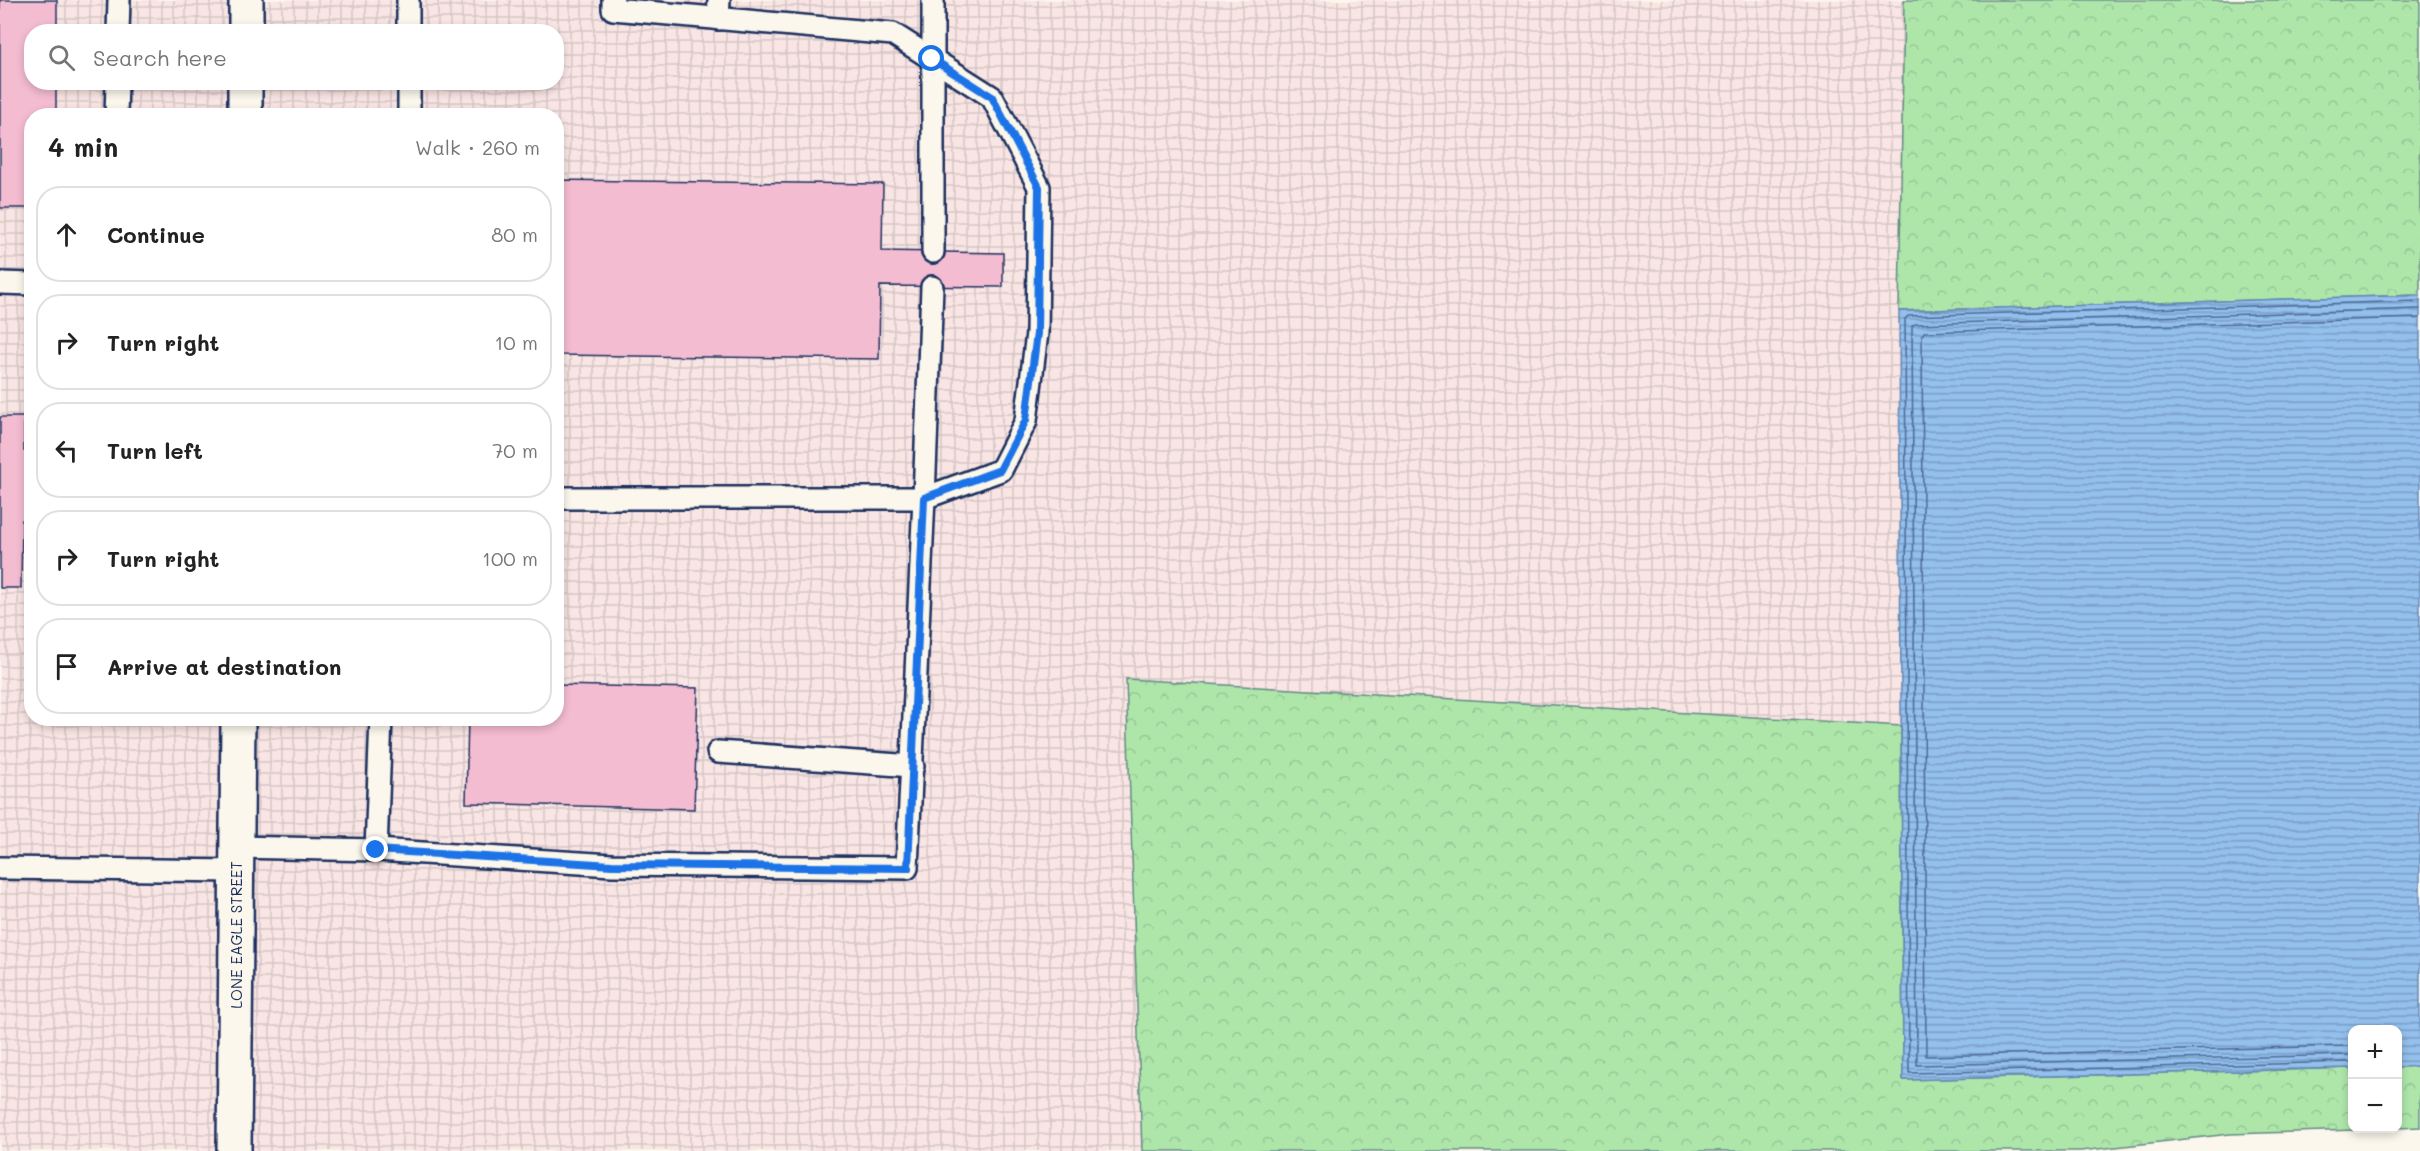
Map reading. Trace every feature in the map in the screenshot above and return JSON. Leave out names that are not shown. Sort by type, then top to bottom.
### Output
[{"type":"street","points":[[246,0],[246,24]]},
{"type":"street","points":[[245,90],[245,108]]},
{"type":"street","name":"LONE EAGLE STREET","points":[[234,1151],[238,726]]},
{"type":"lane","points":[[118,24],[119,0]]},
{"type":"lane","points":[[408,0],[408,24]]},
{"type":"lane","points":[[564,498],[924,498],[1000,470],[1026,420],[1037,322],[1039,187],[992,97],[893,34],[719,9],[613,9],[613,0]]},
{"type":"lane","points":[[933,0],[933,252]]},
{"type":"lane","points":[[116,108],[117,90]]},
{"type":"lane","points":[[409,90],[409,108]]},
{"type":"lane","points":[[0,283],[24,284]]},
{"type":"lane","points":[[0,868],[236,859],[376,850],[612,865],[908,868],[932,286]]},
{"type":"lane","points":[[376,850],[381,726]]},
{"type":"lane","points":[[718,752],[913,766]]},
{"type":"shaded area","points":[[0,0],[1906,0],[1901,726],[1126,679],[1142,1151],[0,1151]]},
{"type":"green space","points":[[1904,0],[2420,0],[2420,295],[1899,311]]},
{"type":"green space","points":[[1126,679],[1901,726],[1903,1080],[2348,1068],[2348,1130],[2230,1134],[2080,1151],[1142,1151]]},
{"type":"green space","points":[[2420,1066],[2420,1127],[2402,1128],[2402,1067]]},
{"type":"water","points":[[2420,295],[2420,1066],[2402,1067],[2402,1025],[2348,1025],[2348,1068],[1903,1080],[1899,311]]},
{"type":"building","points":[[0,0],[57,0],[57,24],[24,24],[24,90],[56,90],[56,108],[24,108],[24,208],[0,208]]},
{"type":"building","points":[[564,180],[883,184],[882,251],[1003,253],[1003,287],[880,286],[879,359],[564,355]]},
{"type":"building","points":[[0,417],[24,417],[24,520],[22,520],[21,588],[0,588]]},
{"type":"building","points":[[564,685],[698,688],[694,809],[466,803],[468,726],[564,726]]},
{"type":"route","points":[[376,850],[612,865],[908,868],[924,498],[1000,470],[1026,420],[1037,333],[1039,187],[992,97],[932,59]]}]
